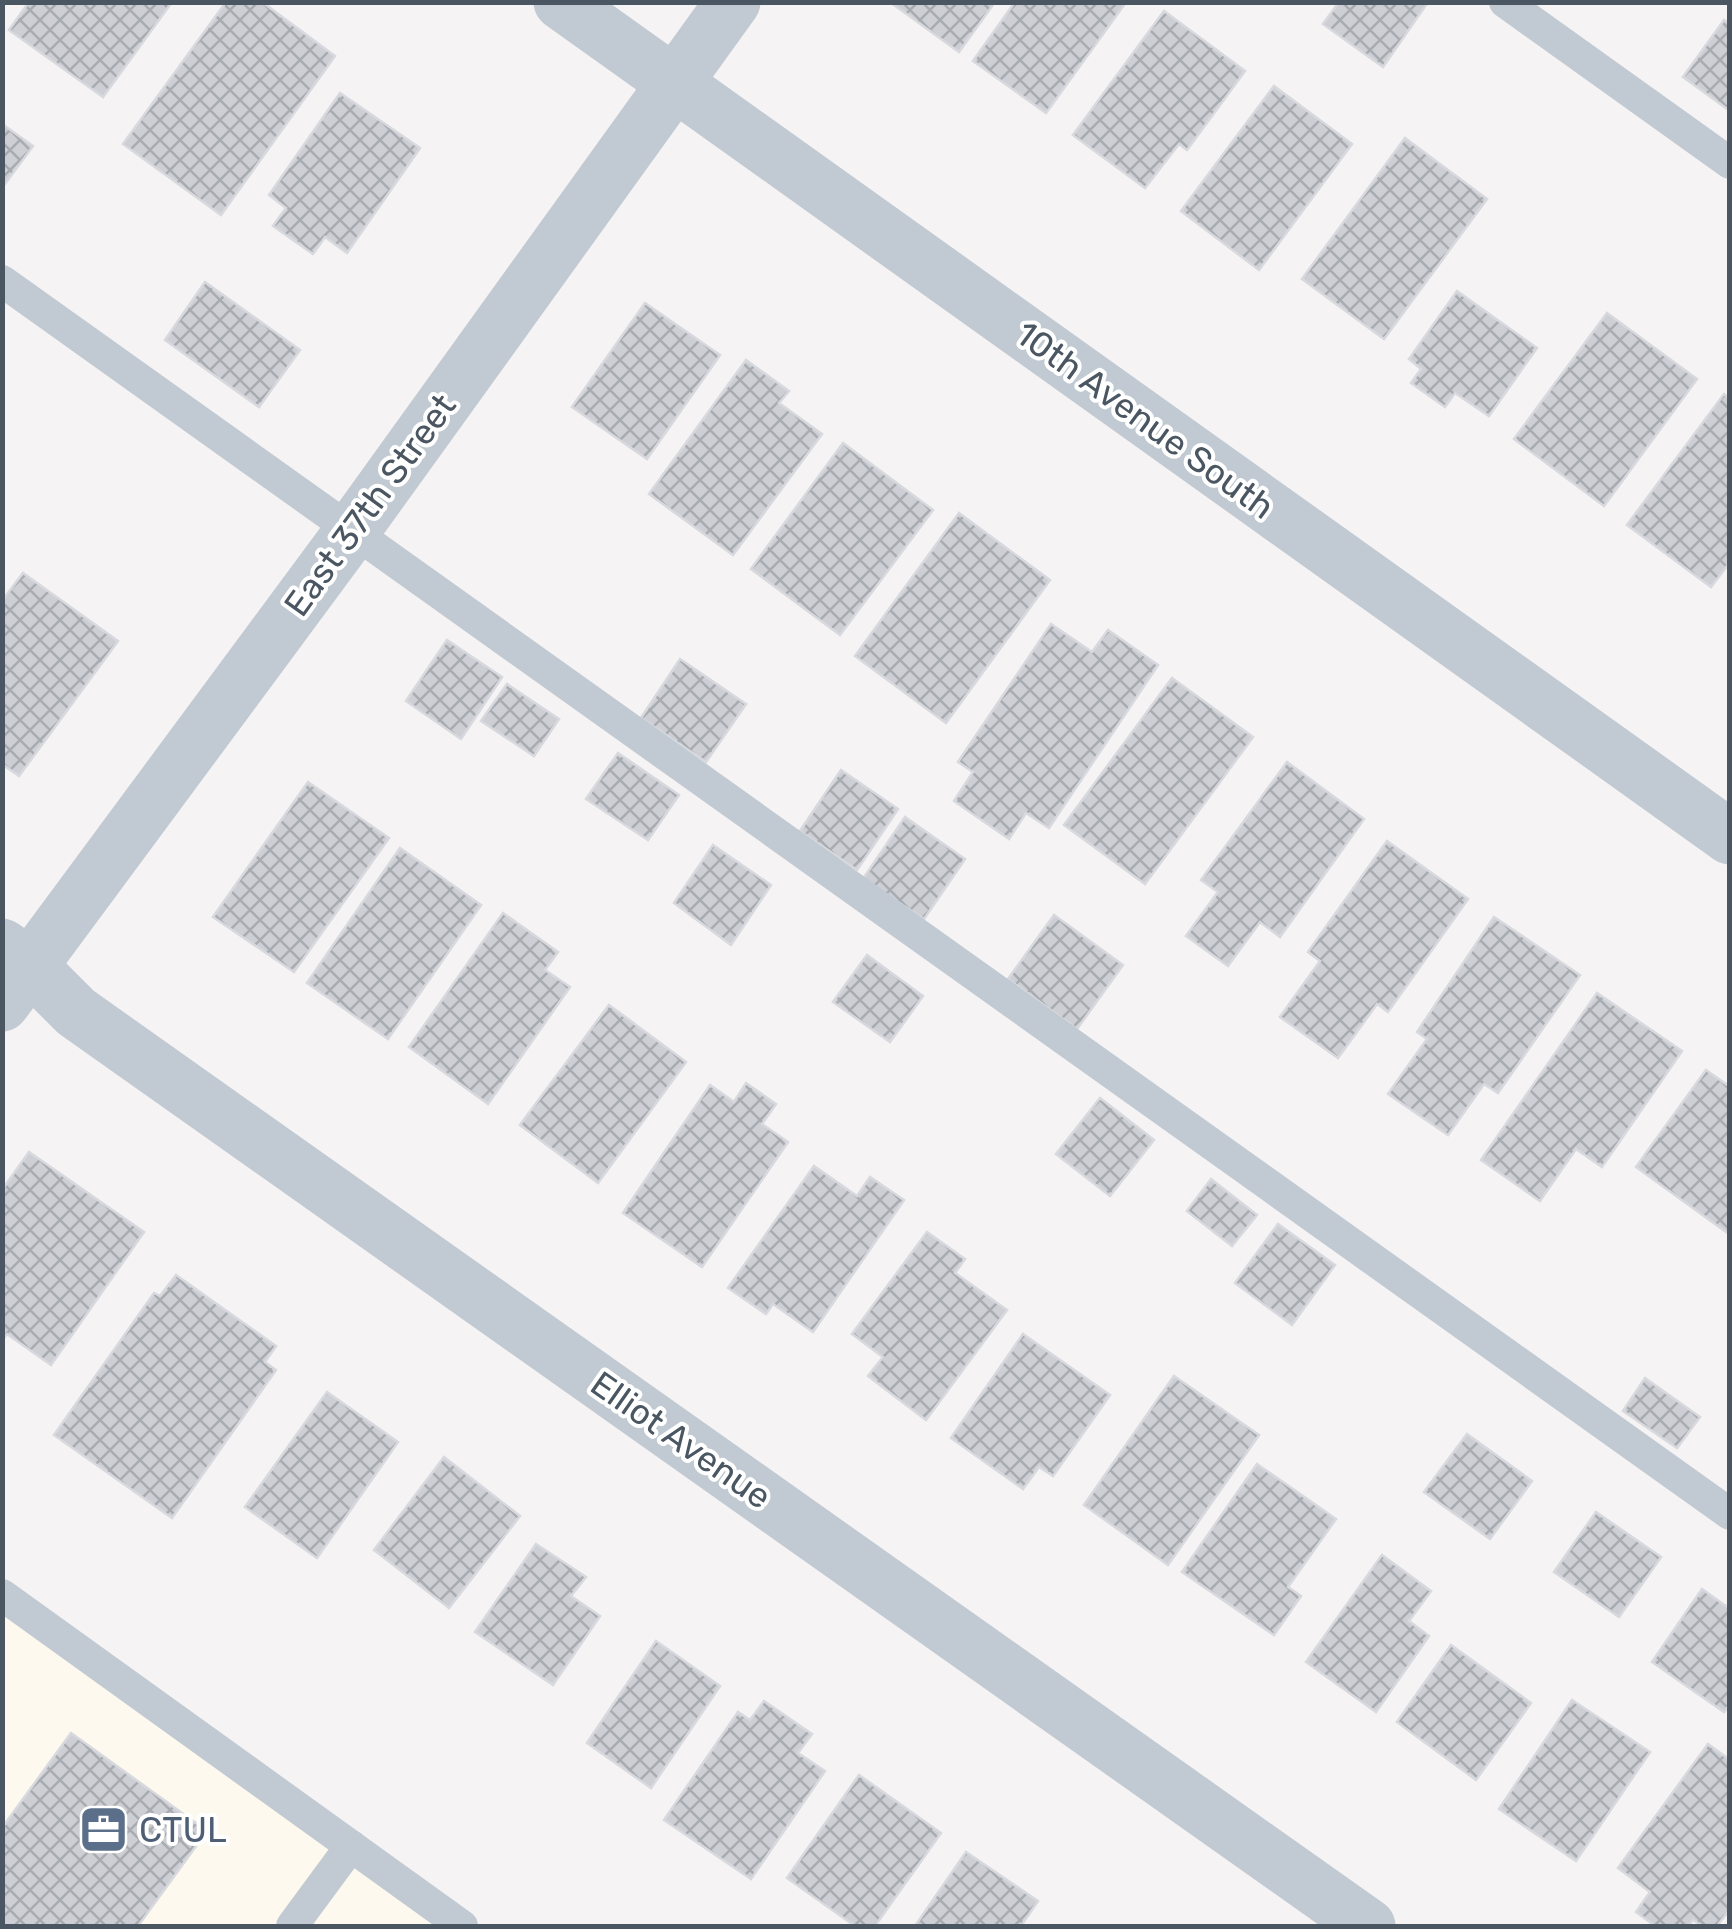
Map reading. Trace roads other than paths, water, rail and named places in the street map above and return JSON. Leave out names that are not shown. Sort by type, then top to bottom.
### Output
[{"type":"street","name":"10th Avenue South","points":[[561,2],[1730,837]]},
{"type":"street","name":"East 37th Street","points":[[11,972],[352,531],[733,2]]},
{"type":"street","name":"Elliot Avenue","points":[[11,972],[76,1012],[1368,1926]]},
{"type":"lane","points":[[1506,2],[1730,163]]},
{"type":"lane","points":[[2,281],[1730,1514]]},
{"type":"lane","points":[[2,1595],[462,1926]]},
{"type":"lane","points":[[292,1926],[351,1846]]},
{"type":"place","name":"CTUL","points":[[104,1830]]}]
